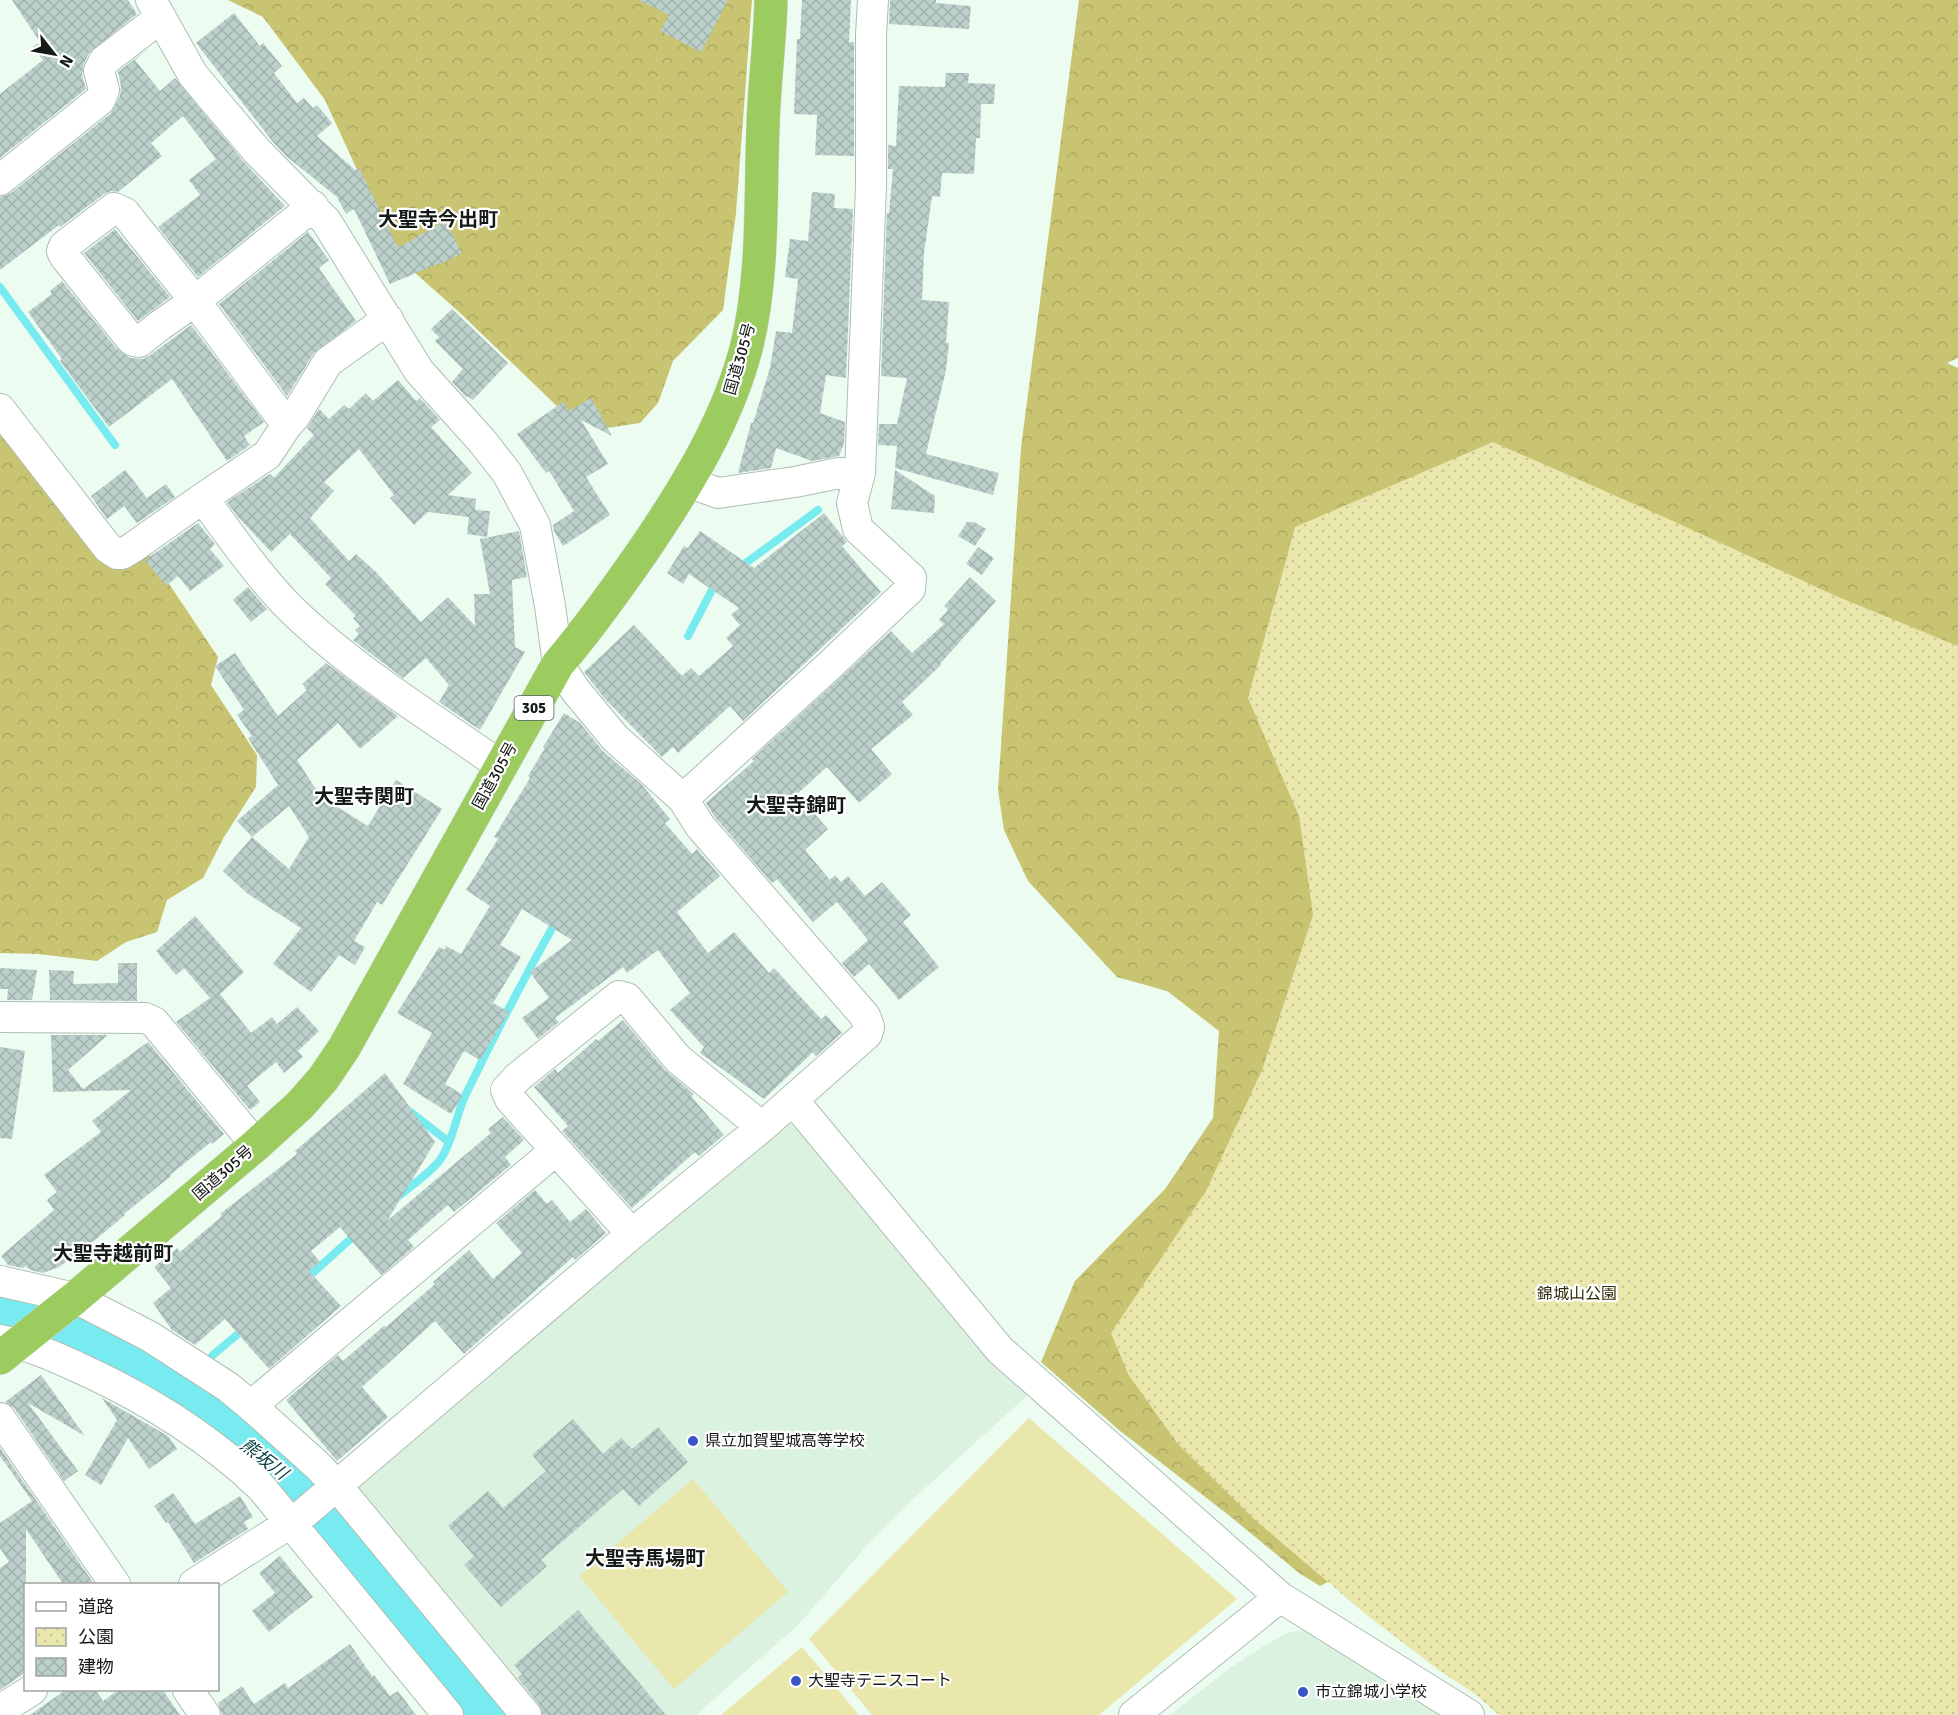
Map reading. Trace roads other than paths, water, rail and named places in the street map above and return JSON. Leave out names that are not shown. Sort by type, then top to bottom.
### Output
[{"type":"highway","name":"国道305号","points":[[12,1343],[70,1302],[256,1145],[300,1105],[323,1079],[344,1048],[558,664],[601,612],[688,482],[706,449],[738,373],[747,345],[753,312],[758,260],[771,0]]},
{"type":"street","points":[[683,799],[830,666],[910,589],[910,578],[858,529],[852,503],[860,472],[871,186],[873,0]]},
{"type":"street","points":[[0,180],[100,100],[104,90],[99,71],[104,61],[156,9],[179,54],[207,94],[257,151],[326,221],[419,371],[501,465],[535,525],[541,550],[558,664],[576,691],[615,738],[683,799],[700,826],[865,1016],[869,1027],[867,1034],[762,1127],[632,1234],[296,1520],[196,1583]]},
{"type":"street","points":[[287,425],[195,301],[125,213],[114,208],[64,246],[62,250],[64,257],[133,341],[140,342],[195,301],[313,206]]},
{"type":"street","points":[[0,409],[108,548],[117,554],[122,554],[267,455],[295,416],[328,362],[388,319]]},
{"type":"street","points":[[688,482],[718,493],[772,486],[839,473],[860,472]]},
{"type":"street","points":[[203,498],[236,544],[285,603],[336,649],[501,766]]},
{"type":"street","points":[[632,1234],[510,1099],[506,1090],[518,1077],[619,996],[627,998],[678,1059],[762,1127]]},
{"type":"street","points":[[0,1017],[28,1019],[145,1018],[154,1022],[256,1145]]},
{"type":"street","points":[[793,1100],[1000,1350],[1280,1597],[1468,1715]]},
{"type":"street","points":[[251,1406],[556,1150]]},
{"type":"street","points":[[0,1281],[70,1302],[149,1336],[228,1387],[318,1466],[526,1715]]},
{"type":"street","points":[[12,1343],[62,1359],[158,1407],[194,1431],[240,1468],[296,1520],[448,1715]]},
{"type":"street","points":[[0,1418],[114,1583]]},
{"type":"street","points":[[1134,1715],[1280,1597]]},
{"type":"street","points":[[0,1710],[29,1691]]},
{"type":"street","points":[[189,1691],[205,1715]]},
{"type":"waterway","points":[[0,287],[115,445]]},
{"type":"waterway","points":[[739,568],[818,510]]},
{"type":"waterway","points":[[688,636],[717,584]]},
{"type":"waterway","points":[[399,1196],[431,1169],[444,1153],[465,1096],[509,1007],[556,921]]},
{"type":"waterway","points":[[409,1111],[449,1142]]},
{"type":"waterway","points":[[305,1280],[356,1234]]},
{"type":"waterway","name":"熊坂川","points":[[0,1310],[31,1316],[128,1359],[218,1420],[287,1473],[491,1715]]},
{"type":"waterway","points":[[204,1365],[244,1329]]},
{"type":"waterway","points":[[180,1394],[197,1374]]},
{"type":"place","name":"県立加賀聖城高等学校","points":[[693,1441]]},
{"type":"place","name":"大聖寺テニスコート","points":[[796,1681]]},
{"type":"place","name":"市立錦城小学校","points":[[1303,1692]]},
{"type":"district","name":"大聖寺今出町","points":[[438,219]]},
{"type":"district","name":"大聖寺関町","points":[[364,796]]},
{"type":"district","name":"大聖寺錦町","points":[[796,805]]},
{"type":"district","name":"大聖寺越前町","points":[[113,1253]]},
{"type":"district","name":"大聖寺馬場町","points":[[645,1558]]},
{"type":"park label","name":"錦城山公園","points":[[1577,1294]]}]
